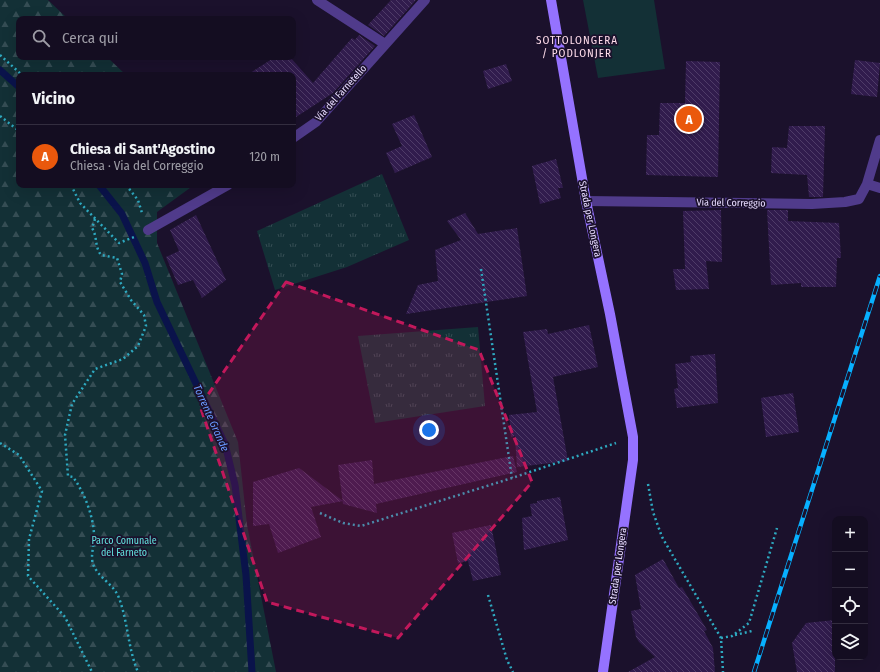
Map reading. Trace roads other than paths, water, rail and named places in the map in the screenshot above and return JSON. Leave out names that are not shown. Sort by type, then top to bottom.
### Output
[{"type":"street","points":[[317,0],[385,44]]},
{"type":"street","name":"Via del Farnetello","points":[[296,136],[316,122],[426,0]]},
{"type":"street","name":"Strada per Longera","points":[[551,0],[586,201],[610,314],[633,437],[633,460],[604,672]]},
{"type":"street","name":"Via del Correggio","points":[[586,201],[812,204],[845,202],[859,199],[867,184],[880,140]]},
{"type":"street","points":[[867,184],[880,188]]},
{"type":"street","points":[[148,230],[223,188]]},
{"type":"waterway","name":"Torrente Grande","points":[[0,70],[16,84]]},
{"type":"waterway","name":"Torrente Grande","points":[[101,188],[122,214],[145,263],[157,302],[225,444],[235,485],[246,575],[252,672]]},
{"type":"railway","points":[[754,672],[880,276]]},
{"type":"place","name":"Chiesa di Sant'Agostino","points":[[689,119]]},
{"type":"district","name":"SOTTOLONGERA / PODLONJER","points":[[577,46]]},
{"type":"park label","name":"Parco Comunale del Farneto","points":[[124,546]]}]
